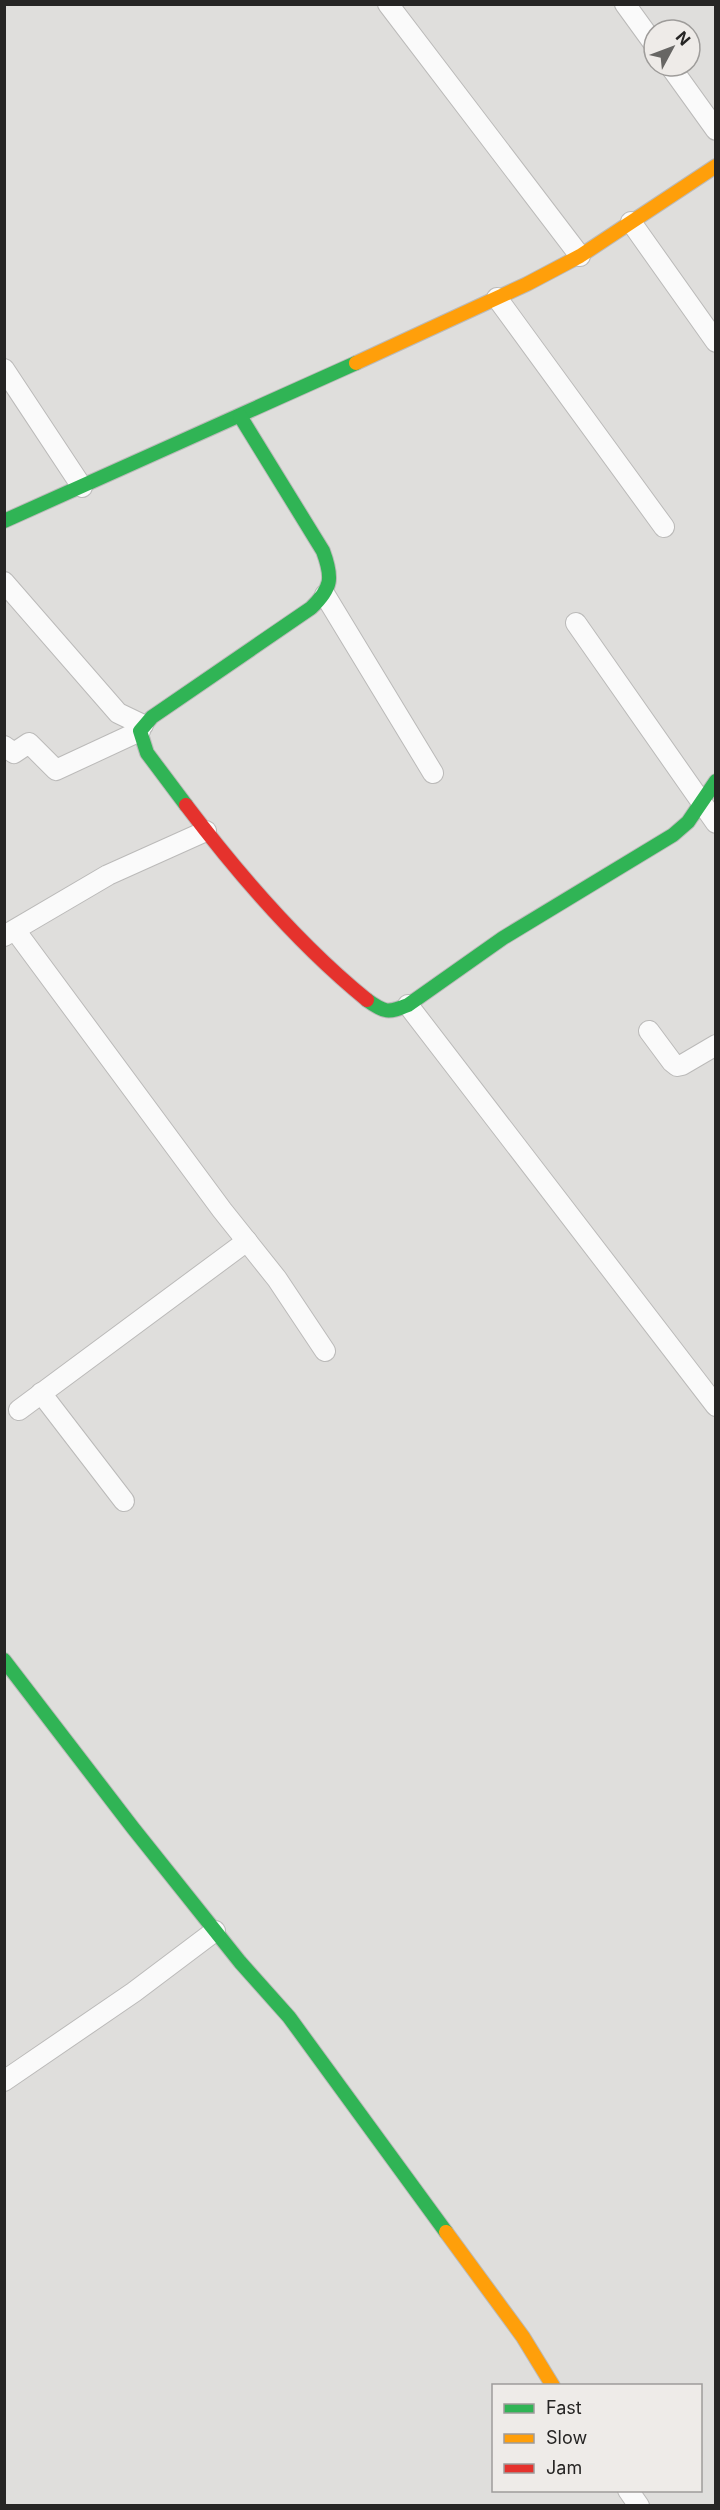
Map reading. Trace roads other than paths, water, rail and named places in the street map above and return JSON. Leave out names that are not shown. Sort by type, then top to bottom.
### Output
[{"type":"street","points":[[388,4],[580,256]]},
{"type":"street","points":[[625,4],[642,27]]},
{"type":"street","points":[[679,78],[716,130]]},
{"type":"street","points":[[4,521],[497,298],[580,256],[716,166]]},
{"type":"street","points":[[631,222],[716,342]]},
{"type":"street","points":[[497,298],[664,527]]},
{"type":"street","points":[[4,369],[82,487]]},
{"type":"street","points":[[4,746],[14,753],[29,743],[56,770],[142,728],[152,717],[311,608],[325,595],[332,573],[323,551],[240,416]]},
{"type":"street","points":[[4,582],[118,713],[142,728]]},
{"type":"street","points":[[325,595],[433,773]]},
{"type":"street","points":[[576,623],[716,823]]},
{"type":"street","points":[[142,728],[142,742],[147,753],[222,853],[326,967],[381,1010],[390,1012],[408,1005],[503,938],[673,835],[688,822],[716,781]]},
{"type":"street","points":[[206,831],[108,875],[10,933],[277,1279],[325,1351]]},
{"type":"street","points":[[408,1005],[716,1406]]},
{"type":"street","points":[[649,1031],[677,1066],[716,1045]]},
{"type":"street","points":[[19,1410],[247,1241]]},
{"type":"street","points":[[41,1393],[124,1501]]},
{"type":"street","points":[[4,1660],[21,1685],[215,1931],[289,2018],[522,2337],[552,2384]]},
{"type":"street","points":[[4,2081],[135,1992],[215,1931]]},
{"type":"street","points":[[629,2492],[639,2505]]}]
